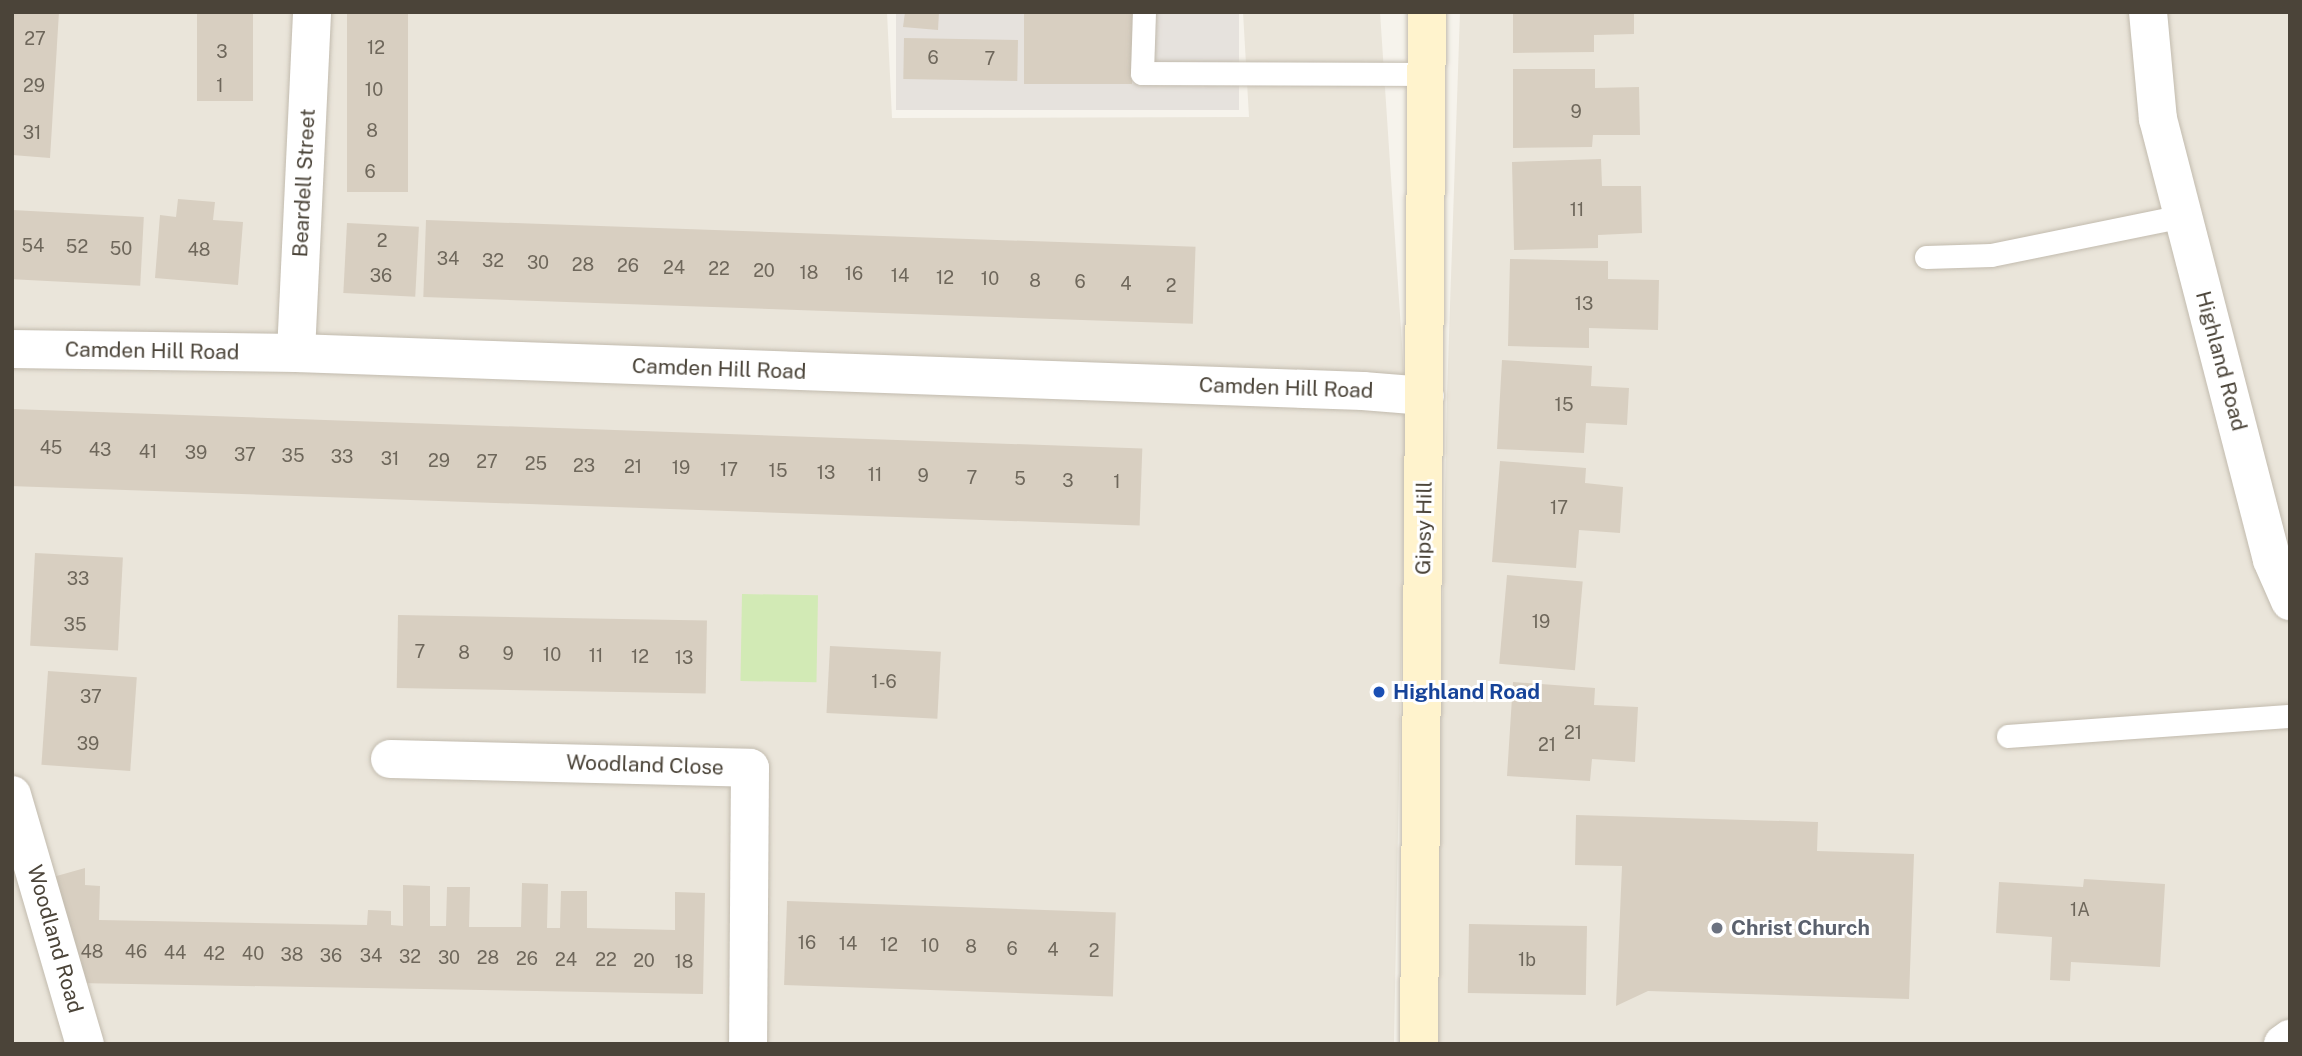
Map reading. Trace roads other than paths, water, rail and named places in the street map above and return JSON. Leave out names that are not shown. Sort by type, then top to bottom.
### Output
[{"type":"street","name":"Beardell Street","points":[[296,353],[312,12]]},
{"type":"street","name":"Gipsy Hill","points":[[1419,1044],[1427,12]]},
{"type":"street","name":"Highland Road","points":[[2148,12],[2158,119],[2272,560],[2290,601]]},
{"type":"street","name":"Camden Hill Road","points":[[12,349],[296,353],[1363,391],[1425,396]]},
{"type":"street","name":"Woodland Close","points":[[390,759],[750,768],[748,1044]]},
{"type":"street","name":"Woodland Road","points":[[12,795],[85,1044]]},
{"type":"street","points":[[2283,1044],[2290,1039]]},
{"type":"lane","points":[[1144,12],[1142,73],[1426,74]]},
{"type":"lane","points":[[1926,257],[1991,255],[2182,216]]},
{"type":"lane","points":[[2008,736],[2290,716]]},
{"type":"place","name":"Highland Road","points":[[1379,692]]},
{"type":"place","name":"Christ Church","points":[[1717,928]]}]
